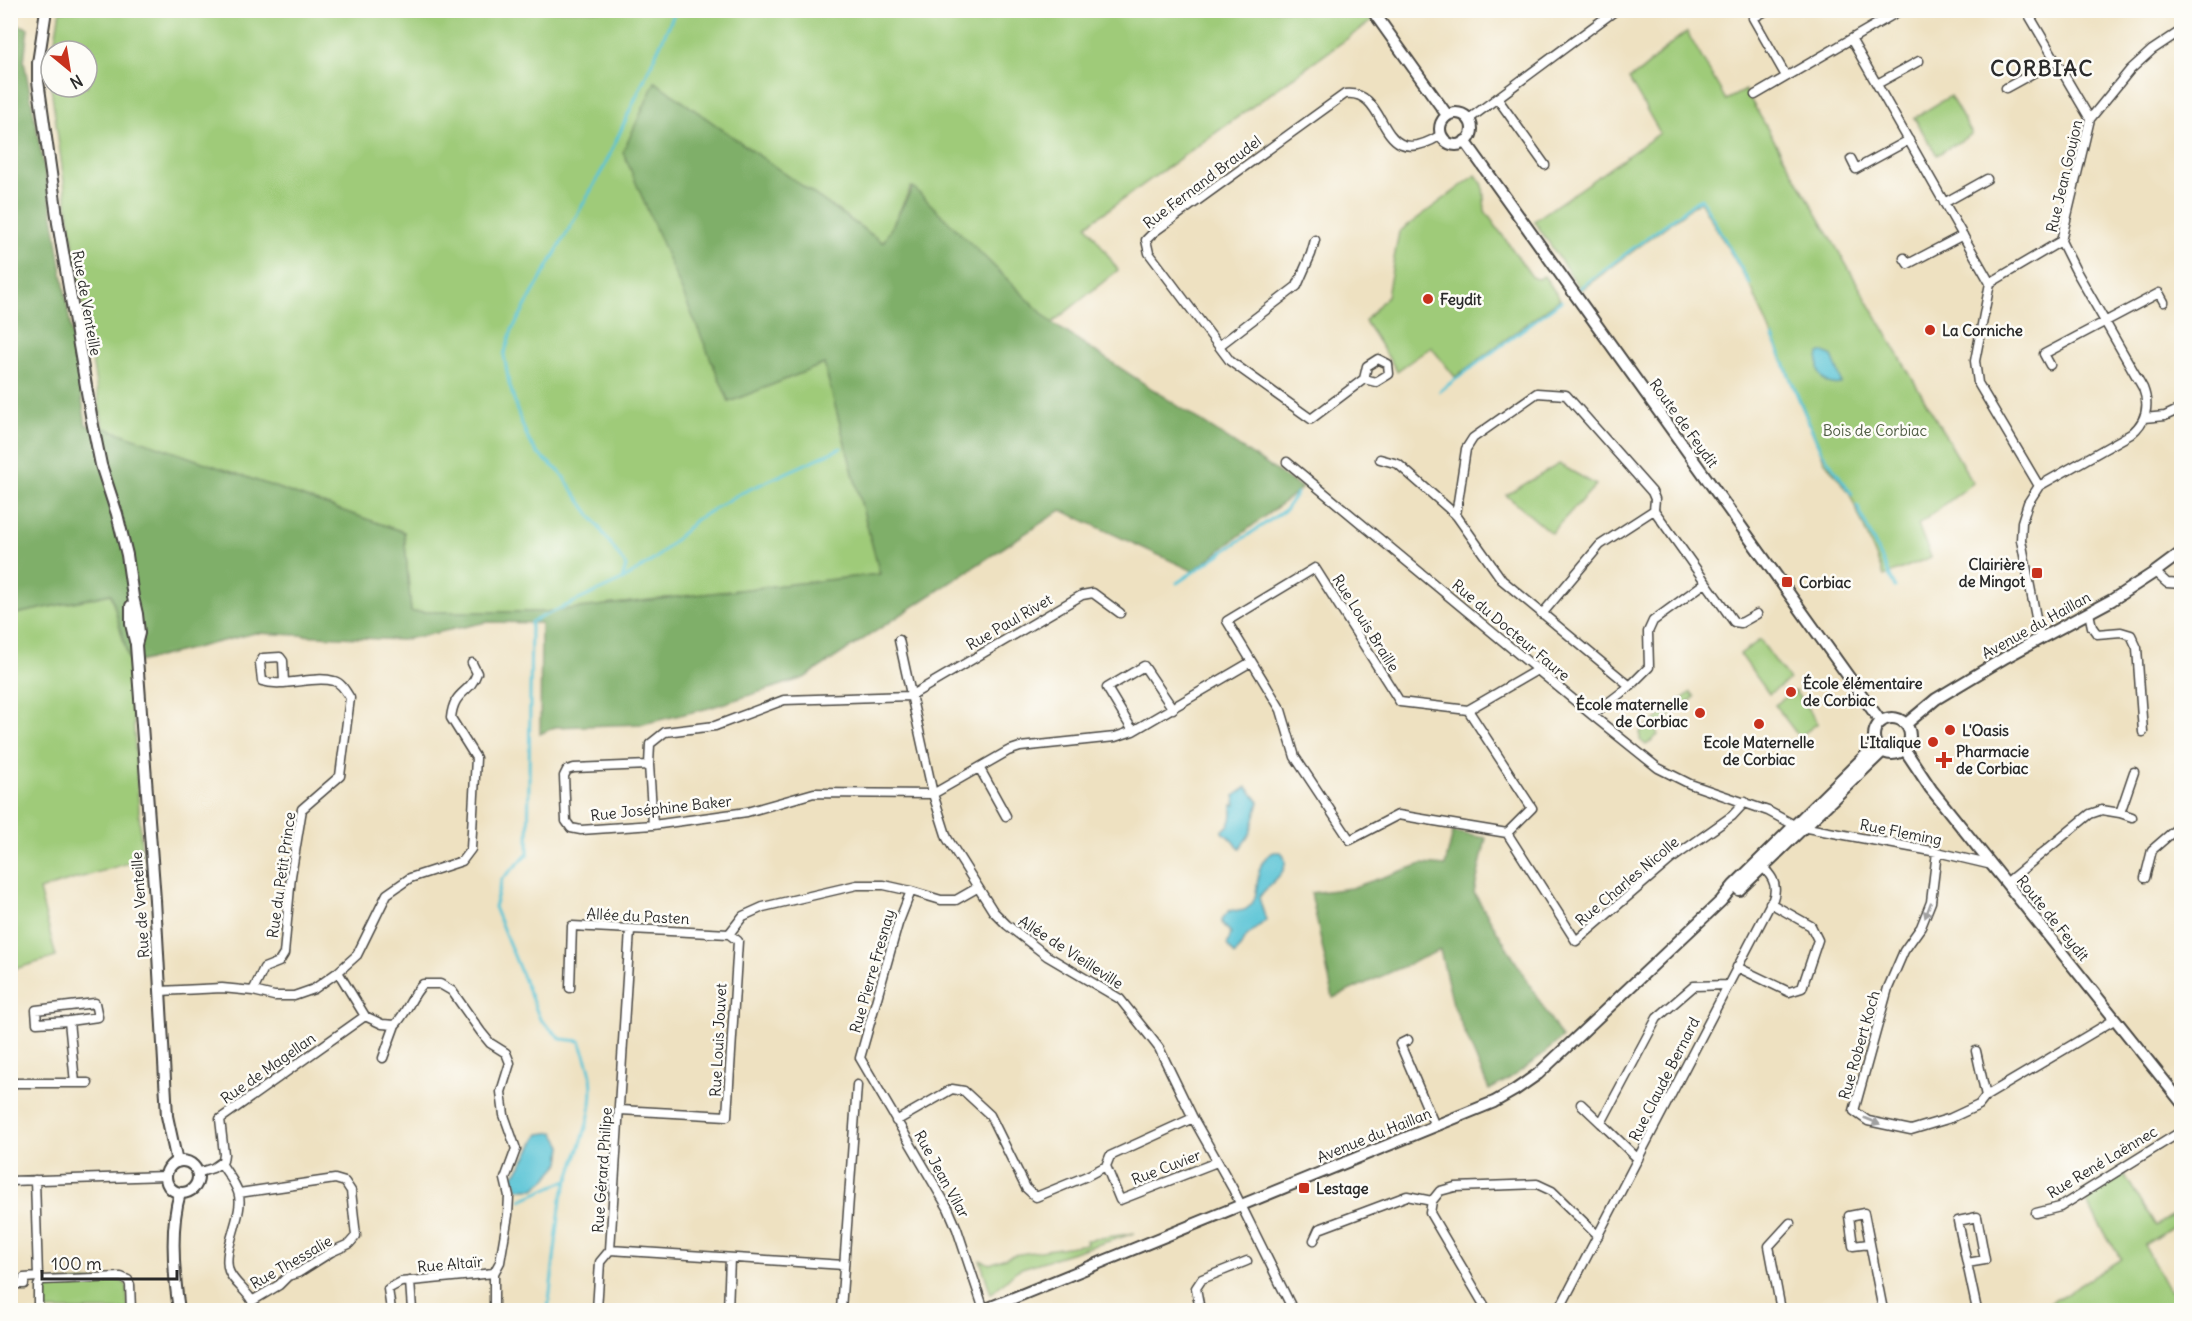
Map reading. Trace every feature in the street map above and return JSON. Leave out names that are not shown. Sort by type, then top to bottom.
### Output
[{"type":"street","name":"Rue de Venteille","points":[[46,10],[38,63],[38,81],[58,223],[101,465],[120,525],[133,597],[131,624],[136,645],[167,1116],[177,1162]]},
{"type":"street","points":[[1372,10],[1447,115]]},
{"type":"street","points":[[1755,94],[1901,10]]},
{"type":"street","points":[[2026,10],[2090,119]]},
{"type":"street","points":[[1469,119],[1611,12]]},
{"type":"street","points":[[1764,12],[1753,18],[1786,76]]},
{"type":"street","name":"Rue Jean Goujon","points":[[2144,418],[2147,406],[2143,388],[2061,241],[2090,119],[2135,65],[2181,30]]},
{"type":"street","points":[[1851,39],[1990,283],[1975,361],[1978,383],[2039,486]]},
{"type":"street","points":[[1876,84],[1919,61]]},
{"type":"street","points":[[2006,88],[2055,61]]},
{"type":"street","name":"Rue Fernand Braudel","points":[[1364,379],[1311,419],[1230,361],[1149,253],[1146,240],[1345,94],[1355,93],[1366,99],[1393,138],[1403,145],[1414,147],[1427,144],[1441,135]]},
{"type":"street","points":[[1497,98],[1545,165]]},
{"type":"street","points":[[1459,113],[1469,119],[1472,131],[1466,141],[1461,144],[1449,143],[1441,135],[1440,124],[1447,115],[1459,113]]},
{"type":"street","points":[[1851,159],[1856,169],[1909,140]]},
{"type":"street","name":"Route de Feydit","points":[[1466,141],[1881,722]]},
{"type":"street","points":[[1944,202],[1987,179]]},
{"type":"street","points":[[1904,258],[1908,264],[1963,235]]},
{"type":"street","points":[[1219,346],[1298,286],[1315,240]]},
{"type":"street","points":[[1990,283],[2061,241]]},
{"type":"street","points":[[2050,365],[2044,354],[2159,292],[2164,302]]},
{"type":"street","points":[[1456,515],[1466,449],[1473,438],[1537,393],[1566,395],[1652,492],[1655,500],[1654,510],[1734,622],[1741,623],[1757,614]]},
{"type":"street","points":[[2040,638],[2021,540],[2024,513],[2039,486],[2131,434],[2144,418],[2165,416],[2181,408]]},
{"type":"street","points":[[1380,459],[1398,464],[1456,515],[1502,580],[1630,686]]},
{"type":"street","name":"Rue du Docteur Faure","points":[[1287,462],[1592,716],[1658,768],[1690,784],[1745,802],[1801,827]]},
{"type":"street","points":[[1542,614],[1600,545],[1654,510]]},
{"type":"street","name":"Avenue du Haillan","points":[[1906,724],[1936,699],[2040,638],[2090,613],[2155,572],[2181,552]]},
{"type":"street","name":"Rue Louis Braille","points":[[1468,710],[1400,702],[1315,568],[1227,621],[1281,710],[1295,757],[1350,840],[1398,814],[1507,832]]},
{"type":"street","points":[[2155,572],[2167,583],[2181,584]]},
{"type":"street","points":[[1592,716],[1649,668],[1647,632],[1653,621],[1705,584]]},
{"type":"street","name":"Rue Paul Rivet","points":[[910,696],[1082,595],[1093,593],[1120,612]]},
{"type":"street","points":[[2090,613],[2092,627],[2097,634],[2121,632],[2131,635],[2137,648],[2143,732]]},
{"type":"street","name":"Allée de Vieilleville","points":[[899,640],[933,794],[947,838],[978,888],[1006,926],[1047,956],[1120,999],[1159,1048],[1193,1118],[1242,1205],[1293,1311]]},
{"type":"street","points":[[933,794],[1008,751],[1020,747],[1115,737],[1133,731],[1251,662]]},
{"type":"street","points":[[160,992],[222,988],[274,996],[294,996],[314,989],[357,955],[387,894],[410,878],[462,861],[471,849],[476,758],[452,718],[456,697],[473,683],[477,673],[472,663]]},
{"type":"street","points":[[1133,731],[1107,688],[1144,666],[1173,709]]},
{"type":"street","points":[[1507,832],[1532,808],[1468,710],[1537,670]]},
{"type":"street","name":"Rue du Petit Prince","points":[[253,991],[264,968],[279,962],[284,954],[291,876],[302,809],[340,776],[350,698],[344,688],[335,681],[284,682]]},
{"type":"street","points":[[653,825],[650,744],[665,732],[715,726],[784,700],[910,696]]},
{"type":"street","points":[[1894,718],[1906,724],[1911,737],[1905,750],[1898,754],[1890,754],[1879,749],[1874,733],[1881,722],[1894,718]]},
{"type":"street","name":"Avenue du Haillan","points":[[984,1311],[1435,1126],[1499,1099],[1526,1083],[1721,901],[1734,885],[1761,865],[1879,749]]},
{"type":"street","name":"Route de Feydit","points":[[1905,750],[1931,789],[2181,1103]]},
{"type":"street","name":"Rue Joséphine Baker","points":[[649,765],[567,770],[564,776],[566,821],[572,828],[581,830],[653,825],[747,812],[814,794],[933,794]]},
{"type":"street","points":[[980,769],[1006,816]]},
{"type":"street","points":[[2120,813],[2134,772]]},
{"type":"street","name":"Rue Charles Nicolle","points":[[1507,832],[1576,941],[1670,860],[1732,816],[1745,802]]},
{"type":"street","points":[[2007,883],[2090,814],[2102,810],[2132,817]]},
{"type":"street","points":[[2145,878],[2152,850],[2181,824]]},
{"type":"street","name":"Rue Fleming","points":[[1801,827],[1937,852],[1992,865]]},
{"type":"street","name":"Rue Robert Koch","points":[[1937,852],[1931,902],[1921,927],[1904,951],[1888,988],[1854,1111],[1868,1121],[1911,1130],[1951,1118],[1979,1105],[1986,1096],[2114,1020]]},
{"type":"street","name":"Rue Claude Bernard","points":[[1559,1311],[1775,895],[1776,885],[1761,865]]},
{"type":"street","points":[[729,934],[743,916],[763,907],[857,885],[884,885],[941,900],[956,900],[978,888]]},
{"type":"street","name":"Rue Pierre Fresnay","points":[[860,1058],[897,924],[911,891]]},
{"type":"street","points":[[1737,967],[1789,992],[1802,988],[1818,940],[1811,926],[1770,903]]},
{"type":"street","name":"Allée du Pasten","points":[[570,988],[572,926],[729,934]]},
{"type":"street","name":"Rue Gérard Philipe","points":[[630,930],[610,1250],[844,1265]]},
{"type":"street","name":"Rue Louis Jouvet","points":[[620,1110],[727,1116],[738,941],[729,934]]},
{"type":"street","points":[[338,972],[365,1016],[382,1024],[395,1025]]},
{"type":"street","points":[[383,1058],[395,1025],[423,984],[440,984],[452,991],[490,1042],[506,1053],[510,1063],[501,1092],[504,1115],[516,1149],[505,1179],[509,1196],[508,1215],[500,1262],[494,1273],[494,1311]]},
{"type":"street","points":[[1600,1123],[1657,1018],[1694,986],[1728,985]]},
{"type":"street","points":[[95,1003],[98,1017],[69,1021],[37,1023],[36,1010],[95,1003]]},
{"type":"street","name":"Rue de Magellan","points":[[221,1163],[224,1154],[220,1119],[365,1016]]},
{"type":"street","points":[[69,1021],[75,1083]]},
{"type":"street","points":[[1408,1040],[1400,1044],[1435,1126]]},
{"type":"street","points":[[1976,1051],[1986,1096]]},
{"type":"street","name":"Rue Jean Vilar","points":[[860,1058],[948,1208],[984,1311]]},
{"type":"street","points":[[10,1083],[88,1083]]},
{"type":"street","points":[[841,1311],[857,1085]]},
{"type":"street","points":[[897,1121],[952,1089],[964,1091],[990,1115],[1026,1188],[1036,1197],[1106,1166]]},
{"type":"street","points":[[1581,1104],[1638,1159]]},
{"type":"street","name":"Rue Cuvier","points":[[1193,1118],[1110,1156],[1106,1166],[1120,1200],[1217,1162]]},
{"type":"street","name":"Rue René Laënnec","points":[[2036,1213],[2060,1207],[2181,1131]]},
{"type":"street","points":[[177,1162],[189,1163],[197,1173],[197,1181],[192,1189],[180,1193],[171,1189],[166,1176],[170,1166],[177,1162]]},
{"type":"street","points":[[197,1173],[221,1163],[239,1193]]},
{"type":"street","points":[[10,1181],[166,1176]]},
{"type":"street","name":"Rue Thessalie","points":[[252,1300],[279,1285],[288,1276],[298,1273],[331,1252],[349,1245],[356,1236],[351,1191],[345,1182],[335,1179],[239,1193],[226,1260],[229,1272],[252,1300],[253,1311]]},
{"type":"street","points":[[35,1180],[38,1311]]},
{"type":"street","points":[[1487,1311],[1430,1213],[1432,1201],[1440,1191],[1455,1187],[1537,1184],[1552,1191],[1598,1236]]},
{"type":"street","points":[[179,1310],[174,1228],[180,1193]]},
{"type":"street","points":[[1314,1240],[1319,1229],[1407,1196],[1432,1201]]},
{"type":"street","points":[[1967,1263],[1985,1260],[1977,1217],[1958,1221],[1977,1311]]},
{"type":"street","points":[[1781,1311],[1770,1246],[1790,1223]]},
{"type":"street","points":[[1869,1244],[1883,1311]]},
{"type":"street","points":[[597,1311],[600,1262],[610,1250]]},
{"type":"street","points":[[728,1311],[730,1258]]},
{"type":"street","points":[[1200,1311],[1196,1288],[1202,1279],[1247,1261]]},
{"type":"street","name":"Rue Altaïr","points":[[410,1281],[494,1273]]},
{"type":"street","points":[[10,1284],[24,1284],[24,1278],[121,1277],[128,1280],[130,1285],[131,1311]]},
{"type":"street","points":[[391,1311],[388,1289],[401,1282],[410,1281],[412,1311]]},
{"type":"green space","points":[[949,10],[965,19],[968,10],[1377,10],[1380,15],[1087,225],[1118,270],[1052,323],[911,187],[884,243],[655,83],[729,402],[824,364],[880,574],[544,612],[411,612],[404,532],[103,428],[69,218],[53,99],[99,99],[99,39],[55,39],[60,11]]},
{"type":"green space","points":[[11,22],[28,28],[24,61],[54,221],[86,425],[108,429],[404,532],[411,612],[544,612],[880,574],[824,364],[729,402],[623,152],[655,82],[883,243],[913,187],[1052,323],[1302,488],[1193,571],[1061,510],[804,678],[709,708],[643,724],[555,727],[540,734],[541,623],[487,622],[402,640],[255,633],[130,664],[111,594],[11,615]]},
{"type":"green space","name":"Bois de Corbiac","points":[[1687,32],[1726,100],[1745,90],[1973,483],[1918,525],[1931,557],[1884,576],[1849,492],[1824,460],[1752,289],[1700,201],[1581,290],[1534,221],[1660,133],[1629,79]]},
{"type":"green space","points":[[1950,96],[1972,134],[1937,155],[1914,118]]},
{"type":"green space","points":[[1476,175],[1483,185],[1485,211],[1533,278],[1538,279],[1544,276],[1560,299],[1455,377],[1431,347],[1397,371],[1365,321],[1387,296],[1399,232]]},
{"type":"green space","points":[[1559,464],[1596,485],[1551,533],[1506,495]]},
{"type":"green space","points":[[111,594],[130,664],[142,859],[39,890],[56,957],[11,970],[11,615]]},
{"type":"green space","points":[[1760,640],[1789,680],[1769,694],[1740,654]]},
{"type":"green space","points":[[1795,691],[1818,723],[1799,737],[1775,705]]},
{"type":"green space","points":[[1691,692],[1695,697],[1655,728],[1658,735],[1646,745],[1640,740],[1640,732]]},
{"type":"green space","points":[[1453,832],[1486,838],[1474,893],[1562,1038],[1509,1079],[1489,1090],[1453,1004],[1440,950],[1333,998],[1311,893],[1351,888],[1422,864],[1445,866]]},
{"type":"green space","points":[[2124,1174],[2156,1226],[2181,1210],[2181,1222],[2144,1245],[2169,1291],[2181,1283],[2181,1310],[2039,1310],[2121,1259],[2084,1199]]},
{"type":"green space","points":[[1135,1233],[1022,1268],[991,1294],[980,1260],[990,1264],[1013,1255],[1087,1244],[1086,1240]]},
{"type":"green space","points":[[118,1280],[125,1283],[127,1287],[128,1310],[42,1310],[42,1290],[45,1283]]},
{"type":"water","points":[[1824,352],[1832,356],[1841,384],[1829,383],[1821,376],[1818,360],[1819,354]]},
{"type":"water","points":[[1247,787],[1259,802],[1250,834],[1240,848],[1222,831],[1231,820],[1232,805],[1236,805],[1234,796]]},
{"type":"water","points":[[1274,852],[1281,852],[1285,865],[1283,871],[1259,898],[1266,920],[1247,936],[1235,955],[1227,945],[1231,933],[1222,923],[1222,919],[1229,911],[1242,911],[1251,905],[1255,898],[1261,865]]},
{"type":"water","points":[[554,1132],[562,1146],[560,1163],[534,1189],[518,1189],[513,1176],[539,1134]]},
{"type":"waterway","points":[[521,1200],[569,1179],[586,1129],[592,1090],[589,1068],[580,1041],[561,1039],[540,1019],[494,907],[502,879],[528,854],[531,622],[622,580],[626,566],[560,472],[537,453],[529,441],[509,383],[504,355],[512,330],[604,167],[676,10]]},
{"type":"waterway","points":[[1361,10],[1363,14]]},
{"type":"waterway","points":[[1577,290],[1701,198],[1750,284]]},
{"type":"waterway","points":[[1440,391],[1561,301]]},
{"type":"waterway","points":[[1773,337],[1820,449],[1852,494]]},
{"type":"waterway","points":[[622,580],[655,559],[697,519],[739,494],[841,448]]},
{"type":"waterway","points":[[1177,583],[1285,510],[1297,493]]},
{"type":"waterway","points":[[1857,506],[1895,587]]},
{"type":"waterway","points":[[548,1310],[561,1199],[568,1180]]},
{"type":"place","name":"Feydit","points":[[1428,299]]},
{"type":"place","name":"La Corniche","points":[[1930,330]]},
{"type":"place","name":"Clairière de Mingot","points":[[2037,573]]},
{"type":"place","name":"Corbiac","points":[[1787,582]]},
{"type":"place","name":"École élémentaire de Corbiac","points":[[1791,692]]},
{"type":"place","name":"École maternelle de Corbiac","points":[[1700,713]]},
{"type":"place","name":"Ecole Maternelle de Corbiac","points":[[1759,724]]},
{"type":"place","name":"L'Oasis","points":[[1950,730]]},
{"type":"place","name":"L'Italique","points":[[1933,742]]},
{"type":"place","name":"Pharmacie de Corbiac","points":[[1944,760]]},
{"type":"place","name":"Lestage","points":[[1304,1188]]},
{"type":"district","name":"CORBIAC","points":[[2042,68]]}]
